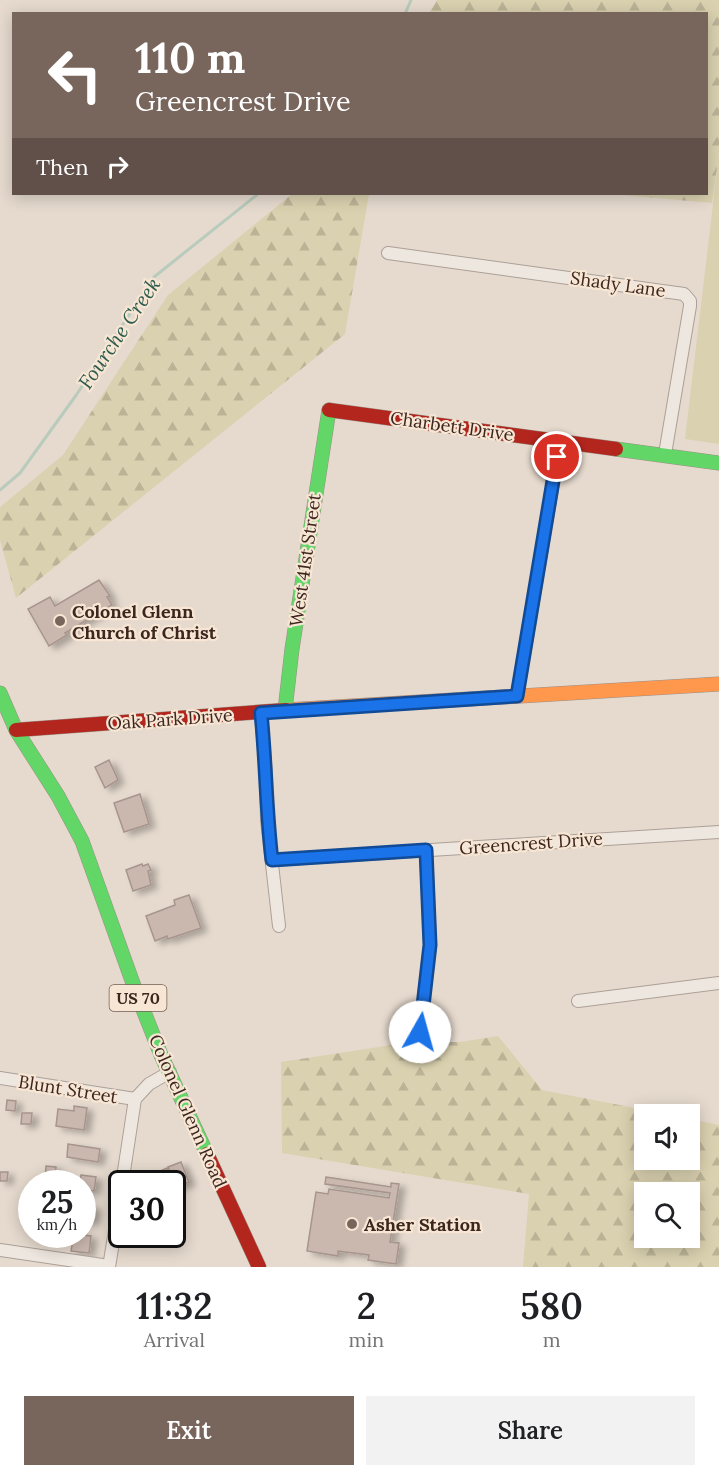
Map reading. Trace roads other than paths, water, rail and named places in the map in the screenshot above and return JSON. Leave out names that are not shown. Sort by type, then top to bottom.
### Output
[{"type":"street","name":"Shady Lane","points":[[388,253],[684,294],[690,301],[690,306],[665,454]]},
{"type":"street","name":"Charbett Drive","points":[[328,410],[719,463]]},
{"type":"street","name":"West 41st Street","points":[[285,710],[328,410]]},
{"type":"street","points":[[517,696],[560,441]]},
{"type":"street","name":"Oak Park Drive","points":[[16,730],[216,714],[719,684]]},
{"type":"street","name":"Colonel Glenn Road","points":[[0,693],[16,730],[58,796],[82,841],[135,989],[170,1072],[259,1267]]},
{"type":"street","points":[[261,713],[267,820],[279,926]]},
{"type":"street","name":"Greencrest Drive","points":[[272,860],[719,832]]},
{"type":"street","points":[[420,1032],[430,945],[426,850]]},
{"type":"street","points":[[578,1001],[719,983]]},
{"type":"street","points":[[124,1170],[135,1099],[149,1083],[170,1072]]},
{"type":"street","name":"Blunt Street","points":[[0,1078],[135,1099]]},
{"type":"street","points":[[0,1250],[109,1266],[112,1248]]},
{"type":"waterway","name":"Fourche Creek","points":[[406,12],[411,0]]},
{"type":"waterway","name":"Fourche Creek","points":[[0,490],[20,473],[77,394],[154,277],[257,195]]},
{"type":"place","name":"Colonel Glenn Church of Christ","points":[[60,621]]},
{"type":"place","name":"Asher Station","points":[[352,1224]]}]
